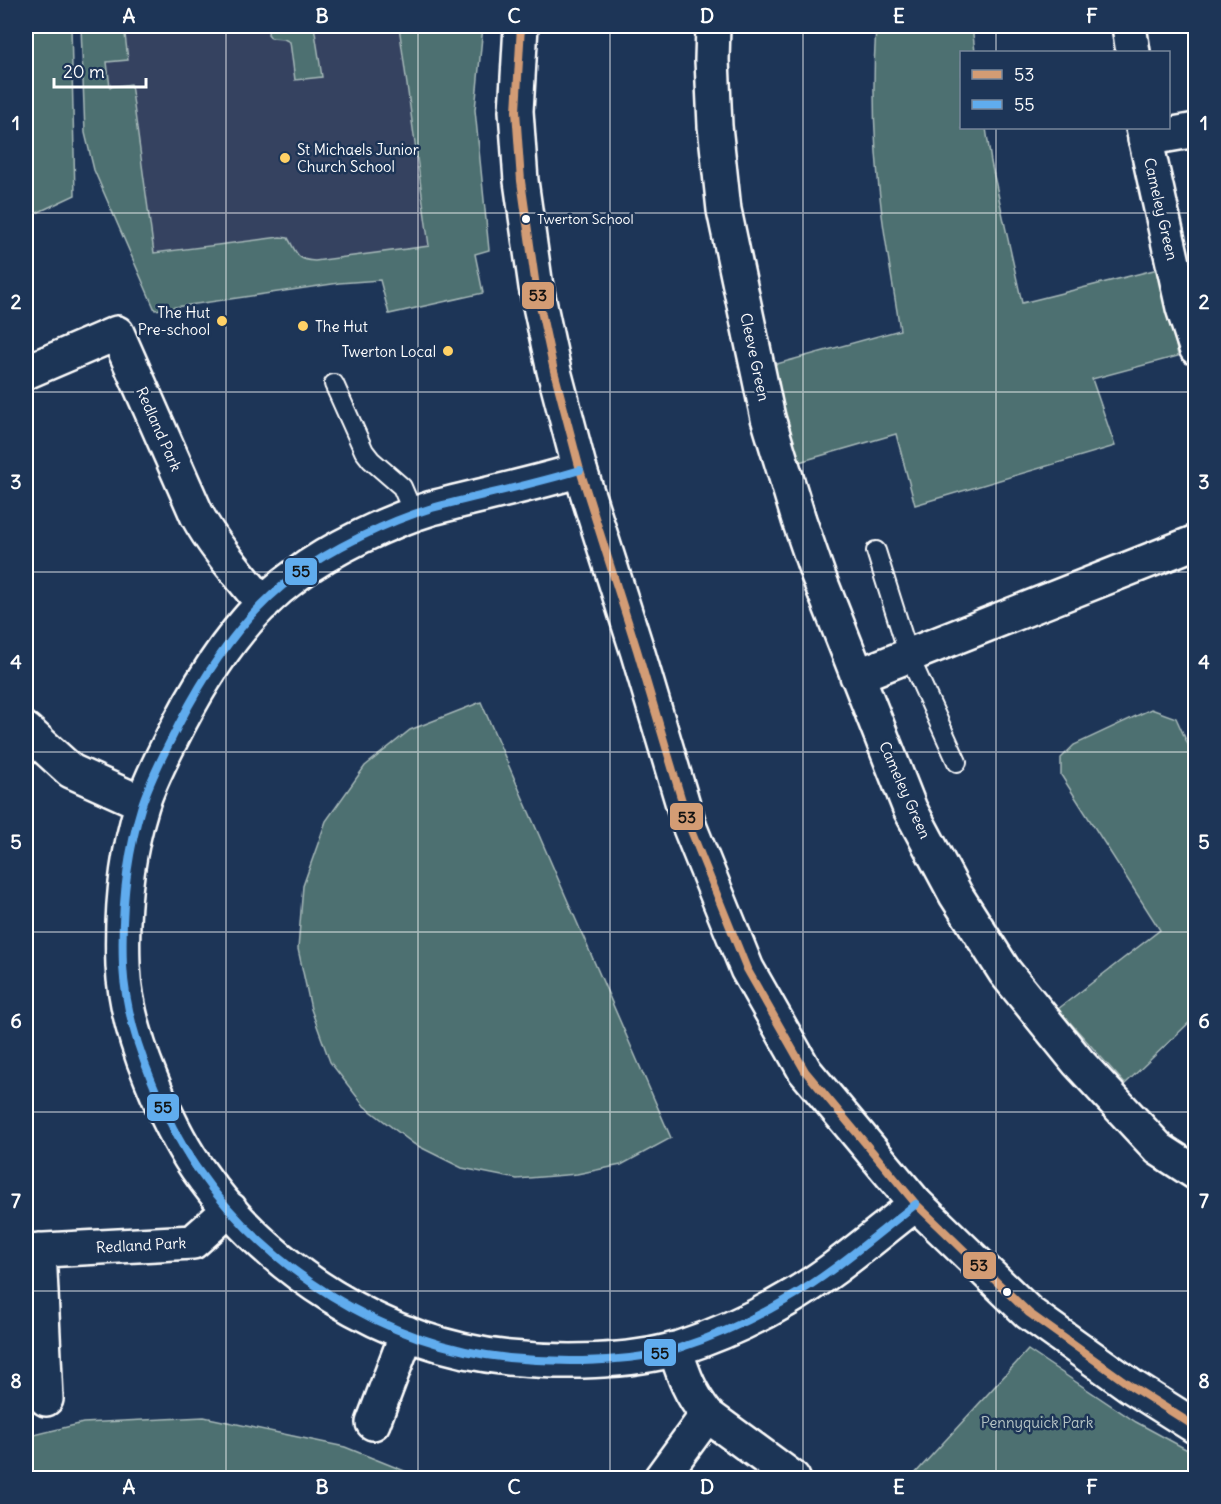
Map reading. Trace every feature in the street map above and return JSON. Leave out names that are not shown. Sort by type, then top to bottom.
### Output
[{"type":"street","points":[[521,26],[516,111],[521,182],[536,287],[554,371],[580,470],[690,828],[747,969],[805,1071],[916,1204],[1029,1313],[1131,1386],[1196,1427]]},
{"type":"street","name":"Cleeve Green","points":[[713,26],[715,126],[724,210],[768,418],[799,520],[857,676]]},
{"type":"street","points":[[1129,26],[1133,51]]},
{"type":"street","points":[[1144,134],[1196,130]]},
{"type":"street","name":"Cameley Green","points":[[1144,134],[1183,308],[1196,348]]},
{"type":"street","name":"Redland Park","points":[[26,372],[117,333],[171,459],[201,522],[263,604]]},
{"type":"street","points":[[580,470],[428,509],[366,534],[320,559],[294,576],[263,604],[232,639],[193,697],[154,773],[142,803],[130,852],[125,891],[123,967],[127,997],[143,1060],[173,1130],[196,1168],[230,1209],[254,1236],[296,1272],[347,1304],[407,1333],[428,1341],[489,1356],[530,1360],[604,1360],[643,1356],[675,1349],[714,1336],[786,1300],[843,1262],[916,1204]]},
{"type":"street","points":[[857,676],[1196,542]]},
{"type":"street","name":"Cameley Green","points":[[857,676],[910,809],[956,896],[1005,972],[1078,1062],[1159,1149],[1196,1173]]},
{"type":"street","points":[[26,730],[71,771],[142,803]]},
{"type":"street","name":"Redland Park","points":[[46,1400],[32,1251],[193,1242],[230,1209]]},
{"type":"street","points":[[373,1423],[407,1333]]},
{"type":"street","points":[[675,1349],[688,1386],[707,1415],[794,1479]]},
{"type":"street","points":[[661,1479],[707,1415]]},
{"type":"lane","points":[[334,384],[364,451],[402,488],[414,515]]},
{"type":"lane","points":[[876,551],[909,656],[957,762]]},
{"type":"shaded area","name":"St Michaels Junior Church School","points":[[81,26],[483,26],[475,110],[489,250],[380,280],[339,283],[155,310],[94,170],[85,133]]},
{"type":"green space","points":[[26,26],[71,26],[75,195],[26,218]]},
{"type":"green space","points":[[81,26],[124,26],[128,60],[107,62],[110,87],[131,84],[154,253],[280,237],[288,238],[300,257],[315,261],[429,246],[399,26],[483,26],[475,110],[489,250],[475,254],[483,293],[389,314],[380,280],[339,283],[155,310],[94,170],[85,133]]},
{"type":"green space","points":[[269,26],[314,26],[322,77],[295,80],[290,42],[271,38],[268,34]]},
{"type":"green space","points":[[876,26],[972,26],[975,51],[960,51],[960,129],[986,129],[991,162],[1022,303],[1162,268],[1178,356],[1092,379],[1115,446],[915,505],[896,434],[799,462],[773,365],[900,330],[879,191],[874,96]]},
{"type":"green space","points":[[481,702],[671,1138],[621,1165],[577,1174],[517,1179],[462,1168],[414,1144],[364,1106],[330,1062],[311,1009],[298,949],[303,886],[326,821],[365,766],[410,730]]},
{"type":"green space","points":[[1151,709],[1176,718],[1195,760],[1195,1017],[1125,1084],[1058,1009],[1160,930],[1061,775],[1061,758],[1074,745]]},
{"type":"green space","name":"Pennyquick Park","points":[[1028,1350],[1136,1422],[1195,1454],[1195,1478],[911,1478]]},
{"type":"green space","points":[[204,1417],[345,1447],[422,1478],[26,1478],[26,1437],[83,1423]]},
{"type":"transit line","name":"53","points":[[521,26],[516,111],[521,181],[536,287],[554,371],[580,470],[690,828],[747,969],[805,1071],[916,1204],[1029,1313],[1131,1386],[1196,1427]]},
{"type":"transit line","name":"55","points":[[580,470],[432,508],[379,528],[342,546],[309,566],[277,590],[244,624],[202,683],[159,764],[142,805],[128,865],[124,905],[123,966],[126,995],[141,1052],[166,1113],[196,1167],[225,1204],[257,1238],[293,1269],[332,1296],[374,1319],[417,1337],[463,1350],[509,1358],[595,1361],[639,1357],[679,1348],[707,1338],[786,1300],[836,1266],[916,1204]]},
{"type":"place","name":"St Michaels Junior Church School","points":[[285,158]]},
{"type":"place","name":"Twerton School","points":[[526,219]]},
{"type":"place","name":"The Hut Pre-school","points":[[222,321]]},
{"type":"place","name":"The Hut","points":[[303,326]]},
{"type":"place","name":"Twerton Local","points":[[448,351]]}]
